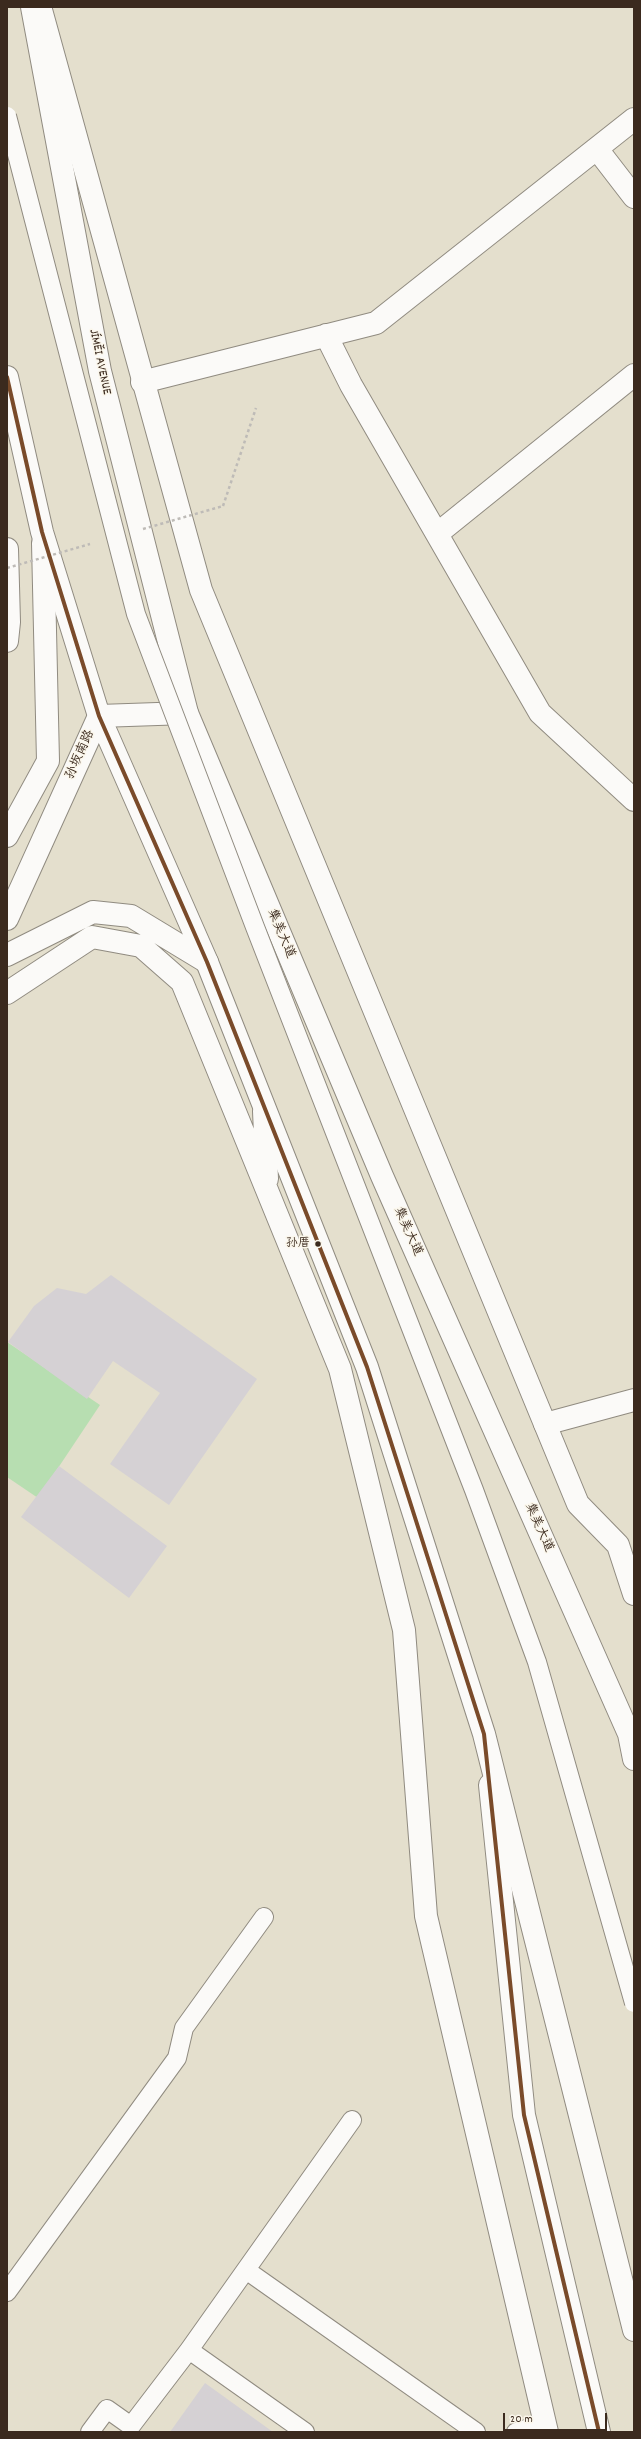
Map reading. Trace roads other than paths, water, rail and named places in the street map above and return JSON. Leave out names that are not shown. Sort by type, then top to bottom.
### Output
[{"type":"main road","name":"JÍMĚI AVENUE","points":[[32,7],[100,371],[187,713]]},
{"type":"main road","points":[[41,7],[142,382],[201,590],[578,1504],[618,1545],[634,1594]]},
{"type":"main road","points":[[142,382],[376,323],[634,119]]},
{"type":"main road","points":[[597,149],[634,197]]},
{"type":"main road","points":[[326,335],[352,385],[436,534],[540,713],[634,800]]},
{"type":"main road","points":[[436,534],[634,375]]},
{"type":"main road","points":[[7,377],[42,532],[99,716],[207,962],[367,1367],[484,1734],[634,2330]]},
{"type":"main road","points":[[7,836],[48,761],[42,532]]},
{"type":"main road","points":[[7,550],[9,622],[7,641]]},
{"type":"main road","points":[[99,716],[187,713]]},
{"type":"main road","name":"集美大道","points":[[187,713],[382,1176],[632,1741],[634,1759]]},
{"type":"main road","name":"孙坂南路","points":[[7,848],[99,716]]},
{"type":"main road","name":"孙坂南路","points":[[7,919],[99,716]]},
{"type":"main road","points":[[7,955],[93,912],[131,916],[207,962]]},
{"type":"main road","points":[[7,993],[92,937],[141,946],[182,982],[340,1369],[404,1630],[426,1916],[546,2428]]},
{"type":"main road","points":[[264,1106],[268,1194]]},
{"type":"main road","points":[[545,1424],[634,1400]]},
{"type":"main road","points":[[484,1734],[524,2115],[599,2432]]},
{"type":"lane","points":[[7,116],[136,614],[255,927],[471,1483],[537,1662],[634,2003]]},
{"type":"lane","points":[[7,2292],[177,2058],[184,2028],[264,1917]]},
{"type":"lane","points":[[90,2432],[107,2409],[131,2426],[189,2350],[352,2120]]},
{"type":"lane","points":[[246,2270],[476,2432]]},
{"type":"lane","points":[[189,2350],[305,2432]]},
{"type":"lane","points":[[516,2432],[546,2428]]},
{"type":"place","name":"孙厝","points":[[318,1244]]}]
